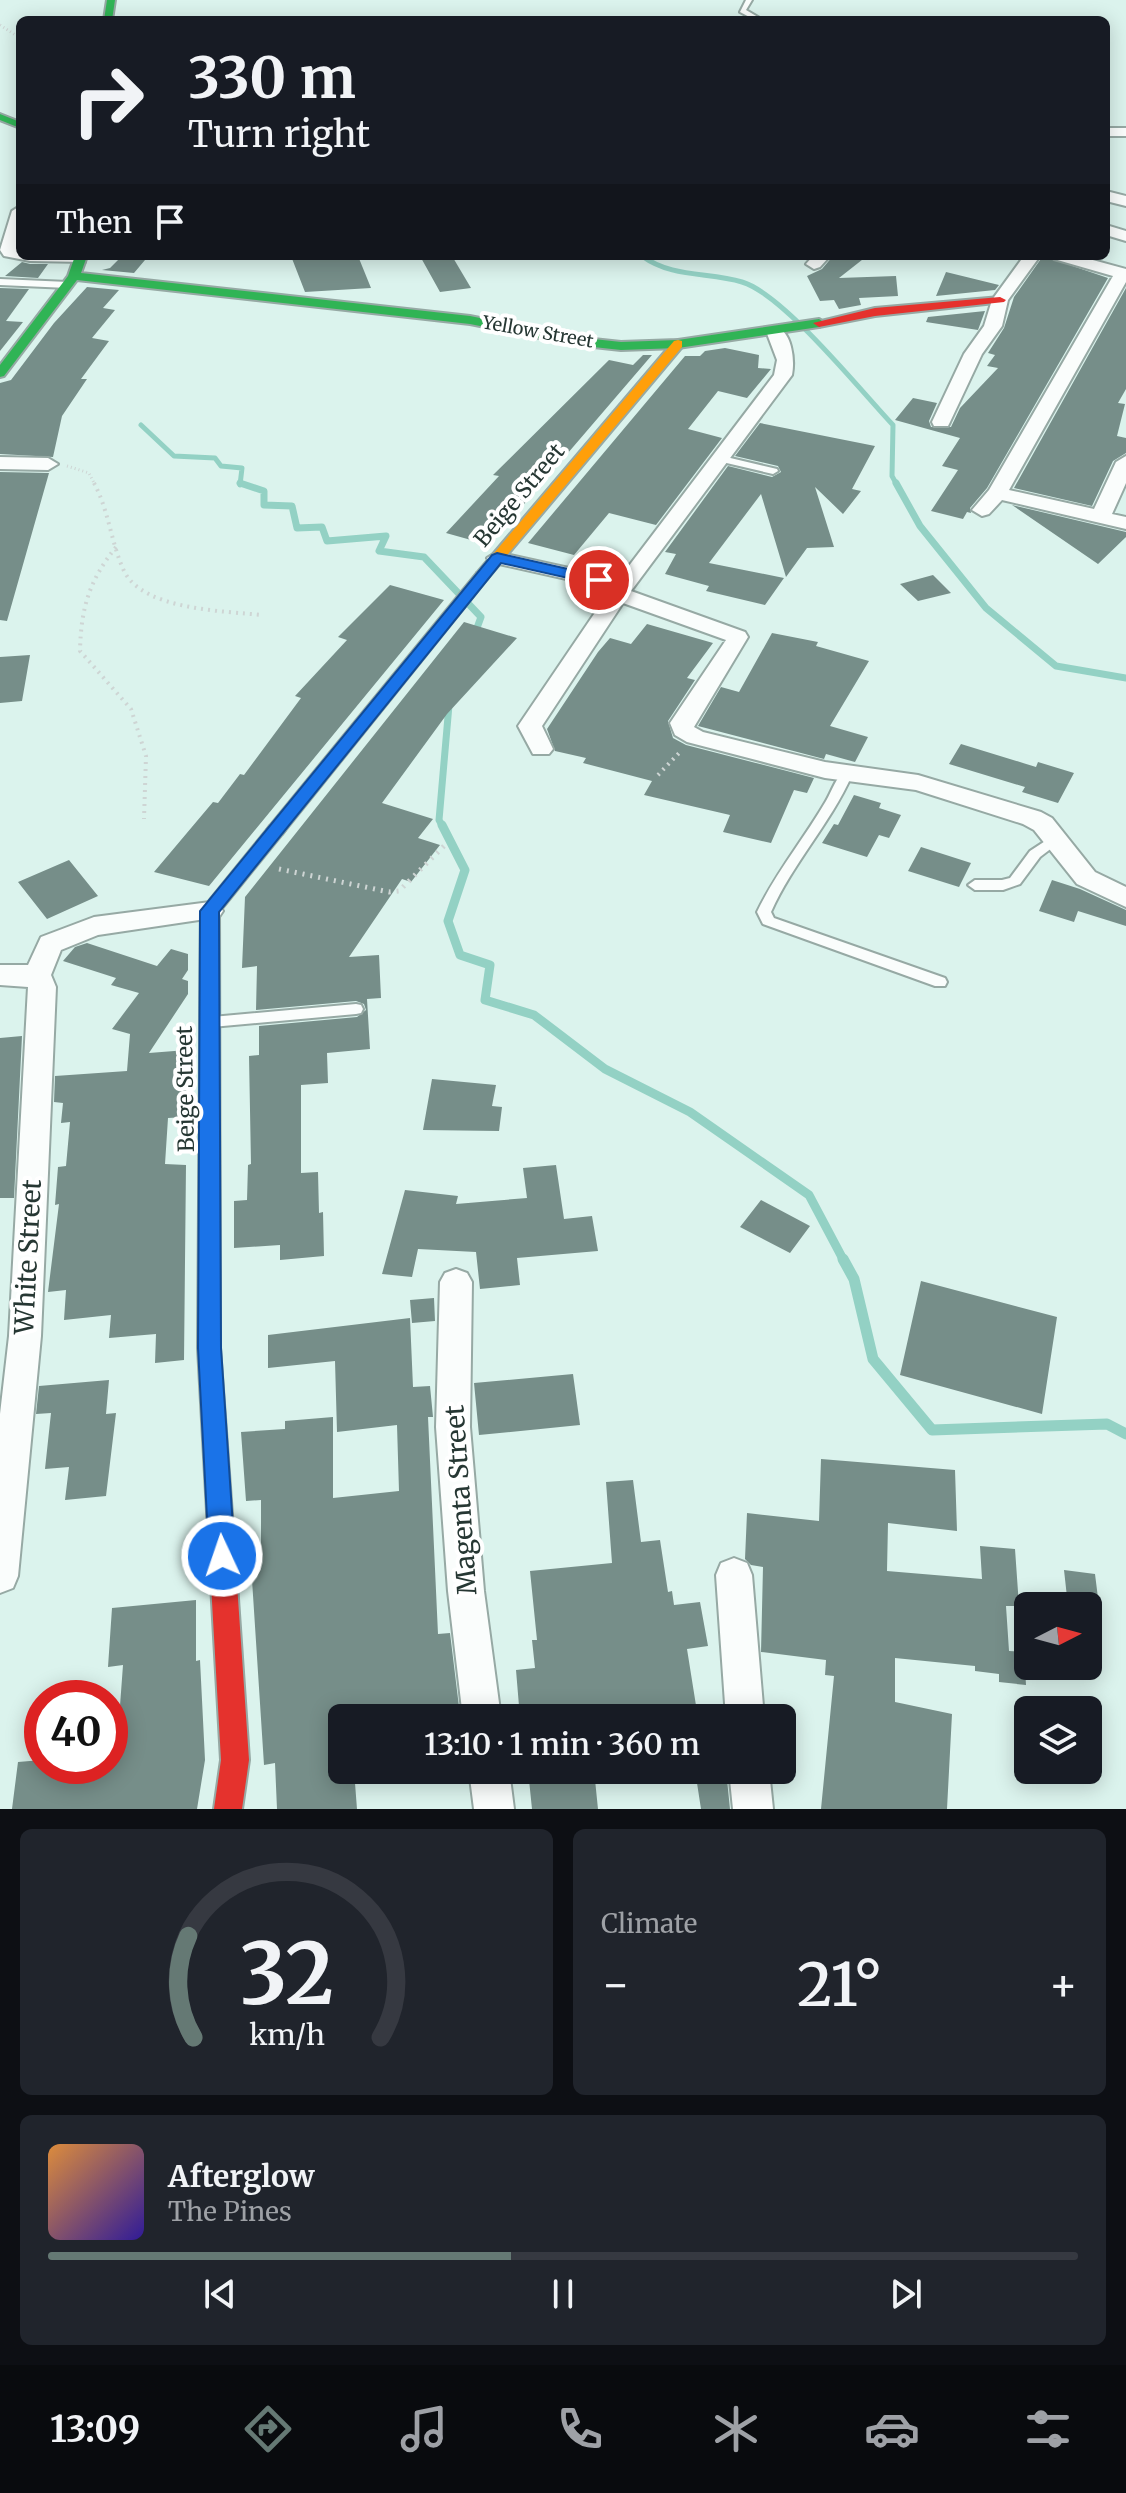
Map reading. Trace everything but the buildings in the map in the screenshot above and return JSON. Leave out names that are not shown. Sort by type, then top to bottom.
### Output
[{"type":"street","points":[[16,224],[8,250],[16,254]]},
{"type":"street","points":[[0,373],[75,269],[44,260]]},
{"type":"street","points":[[941,422],[973,354],[993,326],[1000,300],[1029,260]]},
{"type":"street","points":[[982,510],[997,493],[1125,274],[1074,260]]},
{"type":"street","name":"Yellow Street","points":[[75,269],[470,320],[575,341],[621,346],[678,344],[779,331],[875,312],[1000,300]]},
{"type":"street","points":[[541,749],[530,726],[621,590],[783,375],[786,360],[779,331]]},
{"type":"street","name":"Beige Street","points":[[228,1809],[235,1760],[209,1348],[210,911],[497,558],[678,344]]},
{"type":"street","points":[[1100,517],[1126,462]]},
{"type":"street","points":[[0,463],[48,464]]},
{"type":"street","points":[[997,493],[1126,523]]},
{"type":"street","points":[[497,558],[621,590],[737,637],[682,723],[683,730],[695,737],[846,775],[918,783],[1032,818],[1043,824],[1056,838],[1086,878],[1126,898]]},
{"type":"street","points":[[0,975],[37,975],[50,944],[94,926],[210,911]]},
{"type":"street","name":"White Street","points":[[0,1576],[25,1336],[42,987],[37,975]]},
{"type":"street","name":"Magenta Street","points":[[456,1282],[453,1427],[466,1591],[480,1704]]},
{"type":"street","points":[[734,1575],[744,1704]]},
{"type":"street","points":[[491,1784],[494,1809]]},
{"type":"street","points":[[750,1784],[753,1809]]},
{"type":"lane","points":[[749,0],[742,11],[752,16]]},
{"type":"lane","points":[[0,282],[75,269]]},
{"type":"lane","points":[[722,459],[773,471]]},
{"type":"lane","points":[[846,775],[836,799],[774,885],[764,912],[768,921],[940,982]]},
{"type":"lane","points":[[975,885],[1003,885],[1015,881],[1035,854],[1056,838]]},
{"type":"lane","points":[[208,1022],[356,1009]]},
{"type":"path","points":[[48,464],[74,466],[89,473],[103,500],[125,573],[146,595],[199,608],[262,615]]},
{"type":"path","points":[[116,547],[91,578],[80,612],[80,651],[131,709],[146,756],[144,819]]},
{"type":"path","points":[[658,775],[695,737]]},
{"type":"path","points":[[247,862],[389,892],[399,891],[447,843]]},
{"type":"waterway","points":[[649,260],[678,271],[742,282],[759,290],[799,323],[893,425],[892,476],[897,485]]},
{"type":"waterway","points":[[141,425],[174,456],[215,458],[221,466],[242,468],[240,483]]},
{"type":"waterway","points":[[240,483],[264,491],[264,505],[292,506],[297,528],[322,527],[327,541],[386,536],[379,551],[424,557],[481,617],[474,636]]},
{"type":"waterway","points":[[896,483],[920,526],[986,608],[1056,666],[1126,678]]},
{"type":"waterway","points":[[443,827],[439,820],[449,705]]},
{"type":"waterway","points":[[442,825],[465,870],[448,921],[460,955],[490,965],[485,1000],[534,1015],[605,1069],[690,1112],[809,1195],[844,1261]]},
{"type":"waterway","points":[[843,1259],[854,1279],[873,1359],[932,1430],[1107,1424],[1126,1434]]},
{"type":"traffic: fast","points":[[109,16],[111,0]]},
{"type":"traffic: fast","points":[[0,117],[16,123]]},
{"type":"traffic: fast","points":[[0,373],[74,276],[80,260]]},
{"type":"traffic: fast","points":[[74,276],[470,320],[575,341],[621,346],[678,344],[819,323]]},
{"type":"traffic: fast","points":[[224,1584],[209,1348],[210,911],[276,830]]},
{"type":"traffic: slow","points":[[482,576],[678,344]]},
{"type":"traffic: jam","points":[[819,323],[875,312],[1000,300]]},
{"type":"traffic: jam","points":[[276,830],[482,576]]},
{"type":"traffic: jam","points":[[224,1584],[235,1760],[228,1809]]},
{"type":"route","points":[[222,1556],[209,1348],[210,911],[497,558],[599,580]]}]
